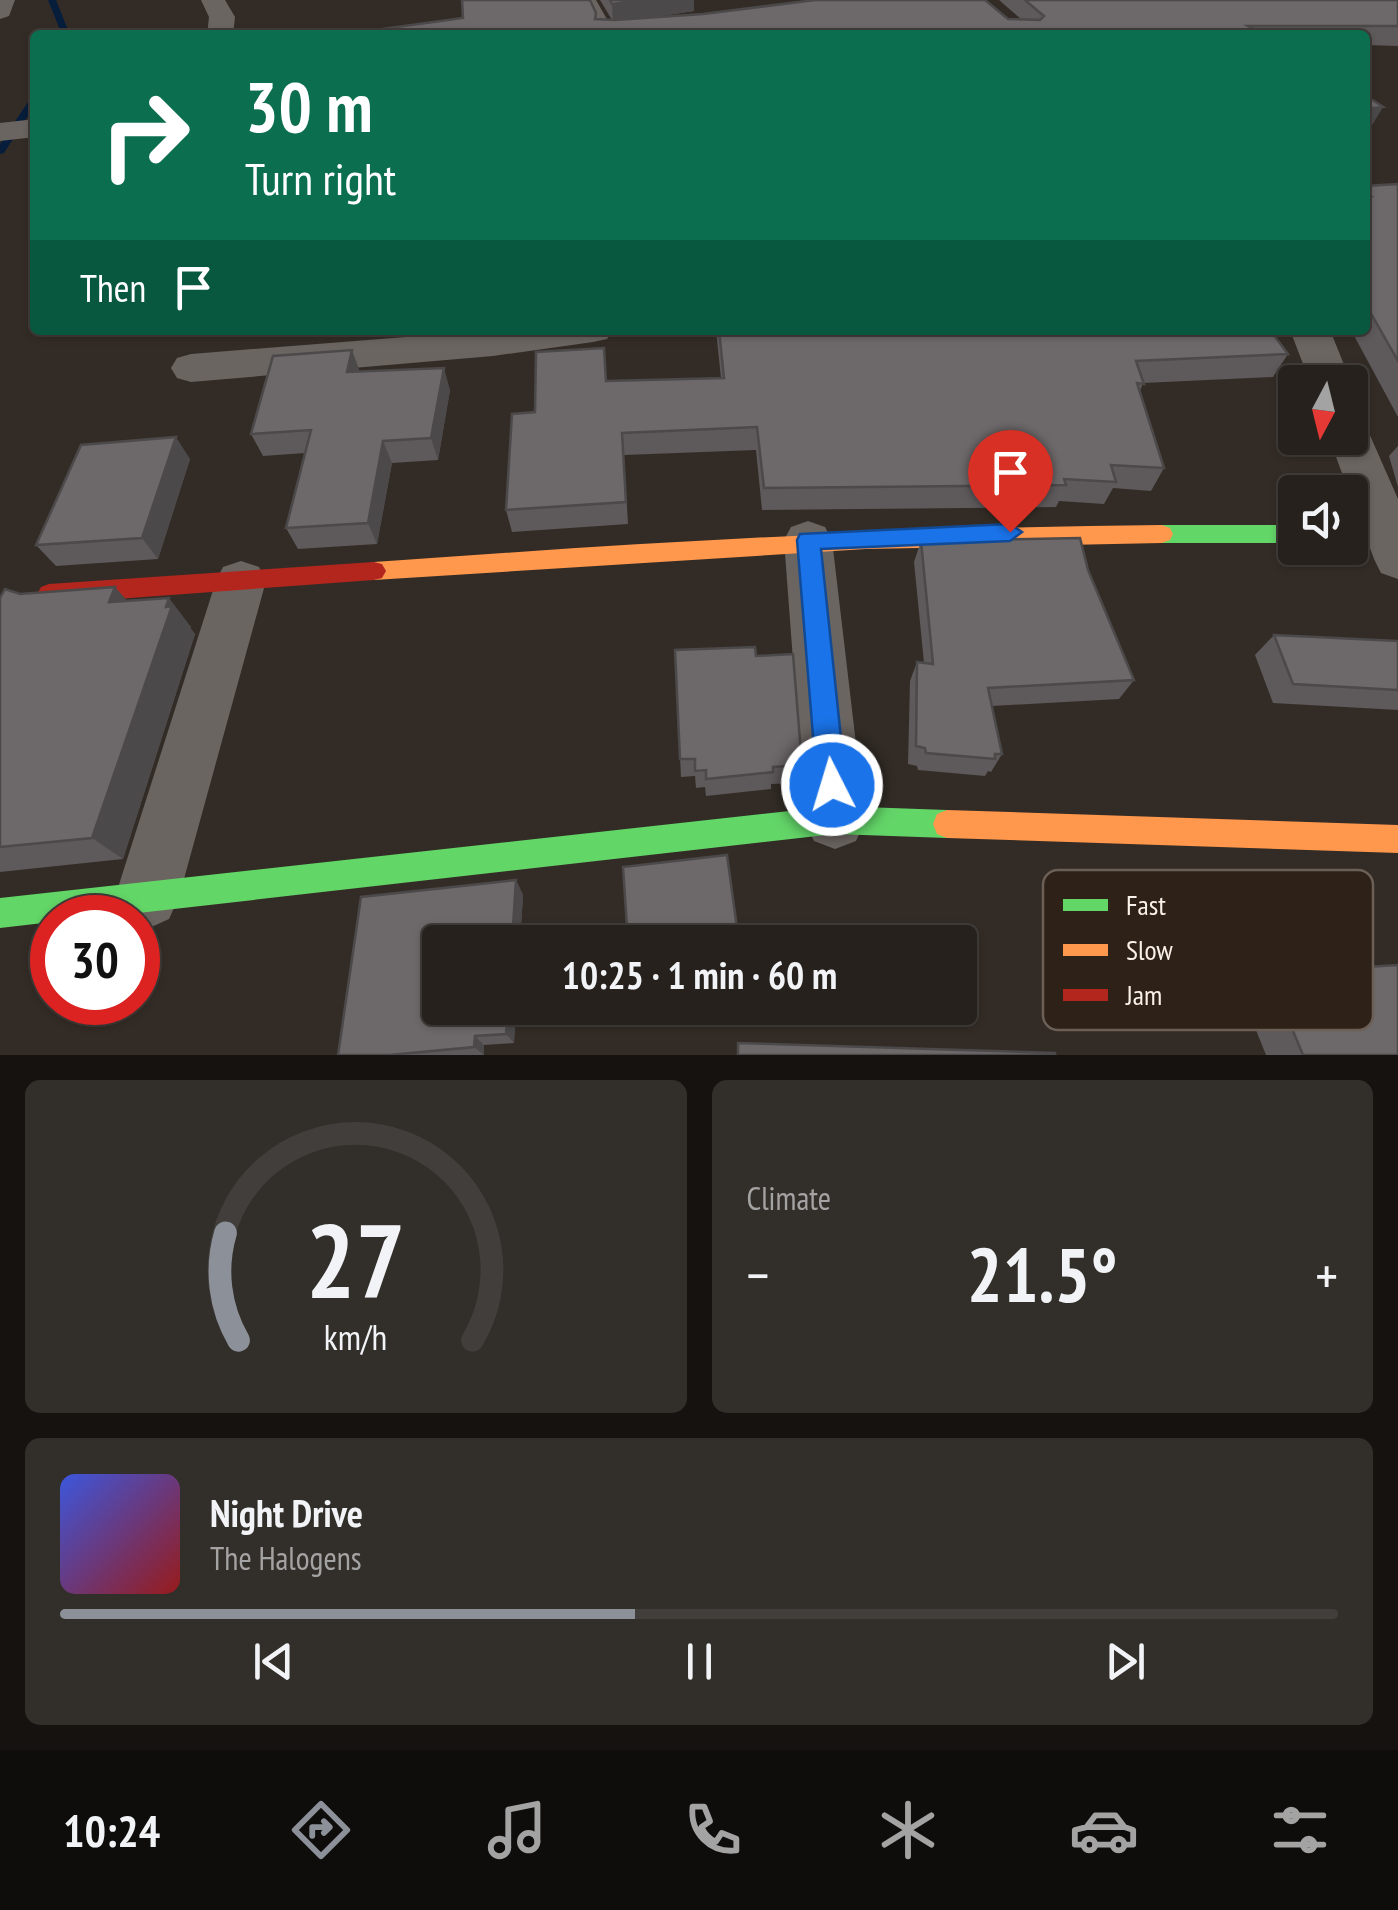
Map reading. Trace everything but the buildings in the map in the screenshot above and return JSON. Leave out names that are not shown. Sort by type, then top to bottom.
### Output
[{"type":"street","points":[[0,11],[3,0]]},
{"type":"street","points":[[213,0],[222,16],[221,30]]},
{"type":"street","points":[[0,132],[30,129]]},
{"type":"street","points":[[190,368],[552,335]]},
{"type":"street","points":[[1312,335],[1323,365]]},
{"type":"street","points":[[1355,455],[1378,542]]},
{"type":"street","points":[[49,594],[808,540],[1010,532],[1278,534]]},
{"type":"street","points":[[808,540],[835,820]]},
{"type":"street","points":[[148,895],[241,581]]},
{"type":"street","points":[[160,897],[835,820],[1398,839]]},
{"type":"street","points":[[0,914],[30,911]]},
{"type":"lane","points":[[590,0],[615,30]]},
{"type":"waterway","points":[[52,0],[64,30]]},
{"type":"waterway","points":[[0,151],[30,106]]},
{"type":"traffic: fast","points":[[1162,534],[1278,534]]},
{"type":"traffic: fast","points":[[0,913],[835,820],[947,824]]},
{"type":"traffic: slow","points":[[374,571],[866,540],[1162,534]]},
{"type":"traffic: slow","points":[[947,824],[1398,839]]},
{"type":"traffic: jam","points":[[49,594],[374,571]]},
{"type":"route","points":[[832,785],[808,540],[1010,532]]}]
